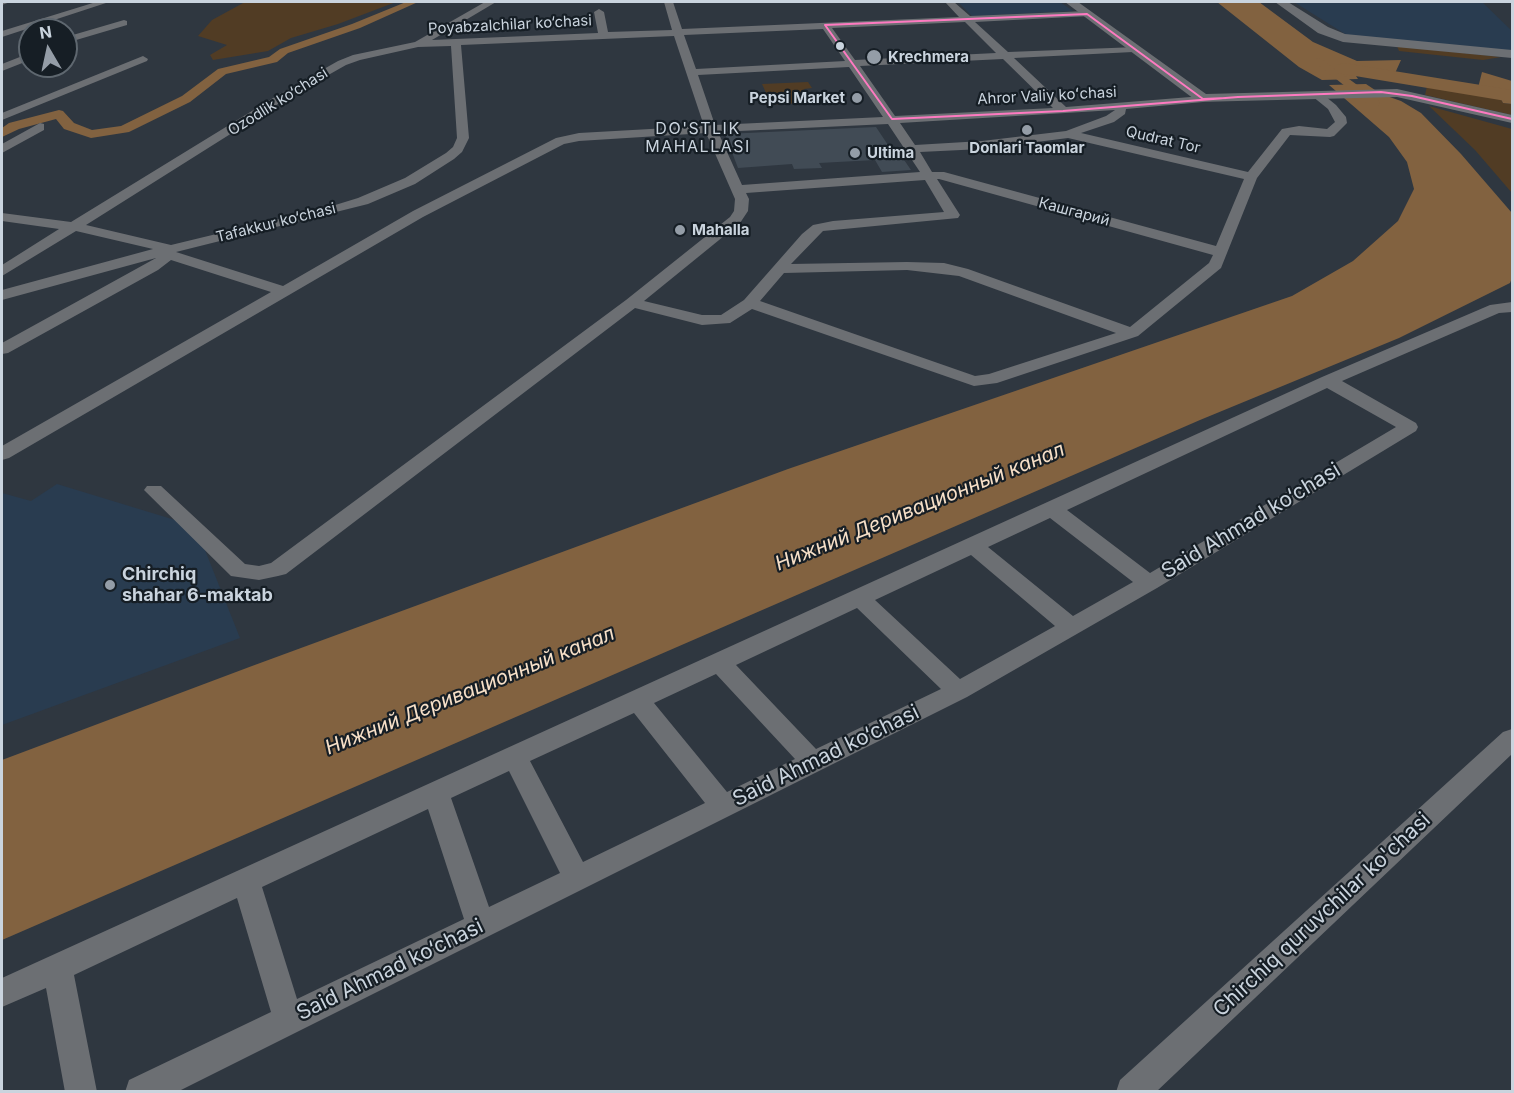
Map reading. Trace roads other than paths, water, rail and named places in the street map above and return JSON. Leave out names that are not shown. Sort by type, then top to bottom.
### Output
[{"type":"street","points":[[2,34],[104,2]]},
{"type":"street","name":"Ozodlik ko‘chasi","points":[[2,271],[282,97],[342,63],[357,57],[418,44],[491,2]]},
{"type":"street","points":[[154,490],[239,571],[259,573],[278,569],[632,303],[735,220],[741,211],[742,199],[739,189],[711,130],[668,2]]},
{"type":"street","points":[[949,2],[1064,111]]},
{"type":"street","points":[[1071,2],[1203,99],[1381,92],[1412,96],[1512,119]]},
{"type":"street","points":[[1281,2],[1323,30],[1343,38],[1512,54]]},
{"type":"street","name":"Poyabzalchilar ko‘chasi","points":[[599,12],[604,36]]},
{"type":"street","name":"Poyabzalchilar ko‘chasi","points":[[418,44],[1087,14]]},
{"type":"street","points":[[78,36],[124,23]]},
{"type":"street","points":[[632,303],[702,320],[724,320],[738,314],[750,303],[807,237],[823,226],[953,215],[892,119],[825,25]]},
{"type":"street","name":"Tafakkur ko‘chasi","points":[[2,349],[153,267],[170,252],[363,201],[410,181],[450,156],[458,149],[463,138],[456,42]]},
{"type":"street","points":[[693,72],[1133,49]]},
{"type":"street","points":[[2,117],[143,59]]},
{"type":"street","points":[[2,68],[18,61]]},
{"type":"street","points":[[750,303],[965,378],[980,381],[1132,333],[1216,265],[1251,177],[1286,132],[1299,130],[1330,133],[1341,123],[1340,117],[1316,94]]},
{"type":"street","name":"Ahror Valiy koʻchasi","points":[[2,454],[418,214],[560,141],[579,137],[1064,111],[1203,99]]},
{"type":"street","points":[[912,149],[1041,140],[1068,134],[1110,119],[1121,112],[1120,106]]},
{"type":"street","points":[[2,149],[40,127]]},
{"type":"street","name":"Qudrat Tor","points":[[1068,134],[1251,177]]},
{"type":"street","name":"Кашгарий","points":[[739,189],[939,174],[1220,252]]},
{"type":"street","points":[[2,217],[75,227],[170,252],[284,291]]},
{"type":"street","points":[[2,225],[20,219]]},
{"type":"street","points":[[2,295],[170,252]]},
{"type":"street","points":[[780,269],[907,266],[944,268],[963,272],[1132,333]]},
{"type":"street","points":[[2,993],[1328,381],[1496,308],[1512,307]]},
{"type":"street","name":"Said Ahmad ko‘chasi","points":[[141,1092],[958,691],[1149,583],[1409,427],[1328,381]]},
{"type":"street","points":[[1052,508],[1149,583]]},
{"type":"street","points":[[973,545],[1071,627]]},
{"type":"street","points":[[859,597],[958,691]]},
{"type":"street","points":[[719,662],[813,762]]},
{"type":"street","points":[[637,699],[723,806]]},
{"type":"street","name":"Chirchiq quruvchilar ko'chasi","points":[[1132,1092],[1512,739]]},
{"type":"street","points":[[514,756],[577,878]]},
{"type":"street","points":[[436,792],[481,925]]},
{"type":"street","points":[[246,880],[288,1019]]},
{"type":"street","points":[[57,967],[81,1092]]},
{"type":"water","points":[[1217,2],[1259,2],[1313,42],[1357,61],[1401,60],[1392,80],[1359,75],[1356,76],[1358,79],[1322,80],[1299,67]]},
{"type":"water","points":[[1482,72],[1512,81],[1512,104],[1503,103],[1500,97],[1412,83],[1414,79],[1478,88]]},
{"type":"water","points":[[1366,84],[1381,94],[1401,101],[1421,113],[1461,154],[1512,213],[1512,278],[1510,283],[1399,338],[1200,420],[2,940],[2,760],[788,469],[1292,296],[1353,261],[1398,221],[1414,189],[1407,162],[1389,137],[1329,85]]},
{"type":"waterway","points":[[2,133],[14,126],[59,114],[69,126],[91,134],[124,129],[186,99],[222,71],[273,60],[284,51],[356,26],[413,2]]},
{"type":"waterway","name":"Нижний Деривационный канал","points":[[1320,61],[1374,103]]},
{"type":"waterway","points":[[1344,69],[1512,96]]},
{"type":"place","name":"Krechmera","points":[[874,57]]},
{"type":"place","name":"Pepsi Market","points":[[857,98]]},
{"type":"place","name":"Donlari Taomlar","points":[[1027,130]]},
{"type":"place","name":"Ultima","points":[[855,153]]},
{"type":"place","name":"Mahalla","points":[[680,230]]},
{"type":"place","name":"Chirchiq shahar 6-maktab","points":[[110,585]]},
{"type":"district","name":"DO'STLIK MAHALLASI","points":[[698,138]]}]
